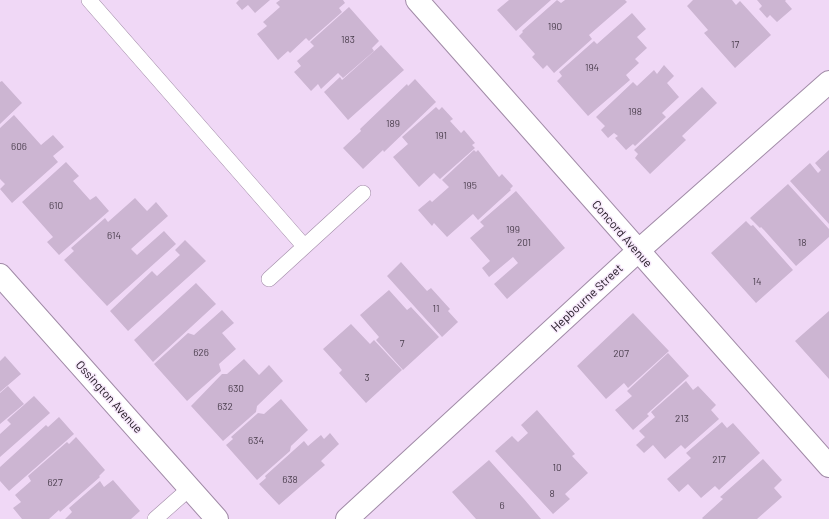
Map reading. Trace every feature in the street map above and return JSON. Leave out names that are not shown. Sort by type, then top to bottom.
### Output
[{"type":"street","name":"Concord Avenue","points":[[417,0],[829,466]]},
{"type":"street","name":"Hepbourne Street","points":[[348,519],[638,251],[829,82]]},
{"type":"street","name":"Ossington Avenue","points":[[0,275],[217,519]]},
{"type":"lane","points":[[89,0],[304,246]]},
{"type":"lane","points":[[269,279],[363,193]]},
{"type":"lane","points":[[155,519],[190,488]]},
{"type":"building","points":[[239,0],[270,0],[255,13],[248,5],[242,10],[236,3]]},
{"type":"building","points":[[280,0],[343,0],[345,3],[339,8],[342,12],[309,41],[306,38],[290,53],[288,51],[278,60],[257,34],[267,26],[263,22],[280,7],[276,3]]},
{"type":"building","points":[[509,0],[551,0],[516,31],[497,10]]},
{"type":"building","points":[[557,0],[561,3],[565,0],[625,0],[627,2],[589,35],[592,39],[554,73],[547,65],[543,69],[532,57],[535,54],[519,36],[523,32],[522,31]]},
{"type":"building","points":[[693,0],[732,0],[736,5],[740,1],[771,35],[735,68],[704,33],[708,30],[687,6]]},
{"type":"building","points":[[757,0],[786,0],[785,1],[792,9],[777,22],[770,15],[767,18],[759,9],[762,6]]},
{"type":"building","points":[[349,7],[379,41],[372,48],[374,51],[343,78],[338,73],[321,89],[318,84],[311,91],[294,72],[301,66],[297,61],[314,46],[310,42]]},
{"type":"building","points":[[632,13],[646,29],[637,37],[647,48],[635,59],[639,63],[626,75],[630,80],[588,116],[557,81],[562,76],[559,72],[594,41],[597,44]]},
{"type":"building","points":[[381,45],[404,70],[348,120],[324,92],[340,77],[342,80]]},
{"type":"building","points":[[664,65],[674,76],[667,83],[679,97],[662,113],[666,117],[635,146],[633,144],[626,150],[615,138],[618,136],[614,133],[608,138],[601,130],[605,126],[596,117],[633,82],[637,86],[654,70],[657,74]]},
{"type":"building","points":[[415,79],[436,102],[384,152],[383,150],[363,169],[343,148],[361,131],[360,129],[407,84],[408,86]]},
{"type":"building","points":[[2,81],[22,103],[0,124],[0,82]]},
{"type":"building","points":[[702,87],[717,103],[682,136],[686,140],[650,174],[635,158],[638,154],[634,150]]},
{"type":"building","points":[[436,107],[439,110],[442,107],[453,119],[450,121],[461,133],[464,130],[475,143],[472,145],[475,148],[440,179],[434,173],[419,187],[393,157],[408,144],[402,137]]},
{"type":"building","points":[[14,115],[41,145],[53,135],[64,147],[53,156],[58,162],[12,203],[0,189],[5,184],[0,179],[0,128]]},
{"type":"building","points":[[474,150],[476,152],[478,150],[499,177],[502,174],[513,186],[510,189],[511,190],[478,220],[473,214],[447,237],[434,223],[432,226],[418,210],[430,200],[432,202],[449,187],[442,180]]},
{"type":"building","points":[[829,150],[829,224],[790,181],[810,163],[818,173],[821,170],[815,163]]},
{"type":"building","points":[[66,162],[79,176],[73,181],[90,200],[96,196],[109,211],[59,255],[47,242],[53,237],[22,202]]},
{"type":"building","points":[[788,184],[829,229],[829,237],[796,266],[764,230],[750,218]]},
{"type":"building","points":[[516,191],[565,248],[507,299],[494,284],[518,263],[513,257],[489,277],[482,268],[490,261],[470,238],[484,226],[480,222]]},
{"type":"building","points":[[135,198],[147,211],[156,202],[168,216],[131,249],[137,255],[164,231],[176,244],[107,306],[64,260],[74,251],[71,248],[105,218],[108,222]]},
{"type":"building","points":[[746,221],[751,226],[753,225],[793,270],[756,303],[711,253]]},
{"type":"building","points":[[185,240],[206,261],[128,331],[110,311],[152,271],[157,276],[180,255],[175,250]]},
{"type":"building","points":[[401,262],[427,291],[431,288],[450,309],[448,311],[458,322],[442,337],[387,276]]},
{"type":"building","points":[[196,283],[216,304],[153,362],[134,340]]},
{"type":"building","points":[[389,290],[407,310],[411,307],[439,337],[403,370],[376,340],[379,337],[360,315]]},
{"type":"building","points":[[222,310],[234,323],[222,333],[236,349],[219,364],[221,371],[187,401],[154,364],[188,333],[194,335]]},
{"type":"building","points":[[829,311],[829,379],[795,341]]},
{"type":"building","points":[[633,313],[669,351],[628,388],[624,383],[606,399],[577,366]]},
{"type":"building","points":[[351,324],[370,344],[374,340],[402,370],[366,403],[339,373],[342,370],[323,349]]},
{"type":"building","points":[[668,353],[689,376],[647,414],[649,416],[633,430],[615,410],[632,396],[627,391]]},
{"type":"building","points":[[5,356],[21,374],[0,392],[0,361]]},
{"type":"building","points":[[244,359],[259,375],[269,365],[283,381],[257,406],[256,412],[223,441],[191,406],[222,374],[227,374]]},
{"type":"building","points":[[686,381],[693,390],[698,386],[716,405],[711,410],[719,419],[685,449],[681,445],[665,459],[653,445],[644,453],[636,445],[645,437],[639,431],[655,417],[651,412]]},
{"type":"building","points":[[8,386],[24,404],[0,424],[0,393]]},
{"type":"building","points":[[34,396],[50,413],[0,457],[0,434],[11,424],[7,420]]},
{"type":"building","points":[[281,399],[308,430],[291,446],[290,451],[257,480],[226,445],[233,439],[231,437],[258,413],[264,414]]},
{"type":"building","points":[[537,410],[575,454],[572,456],[588,473],[565,494],[570,499],[553,514],[495,451],[512,436],[518,442],[528,433],[521,425]]},
{"type":"building","points":[[59,417],[74,434],[9,491],[0,481],[0,467],[46,425],[48,427]]},
{"type":"building","points":[[722,422],[727,428],[733,423],[760,453],[719,490],[715,486],[701,498],[688,484],[679,492],[667,479],[691,458],[686,453]]},
{"type":"building","points":[[330,433],[339,444],[321,461],[325,465],[279,505],[259,484],[266,478],[265,476],[304,441],[308,446],[321,435],[324,439]]},
{"type":"building","points":[[76,437],[105,470],[99,476],[100,477],[60,512],[59,510],[49,519],[22,519],[13,508],[21,502],[15,495],[31,481],[28,476],[67,442],[69,444]]},
{"type":"building","points":[[763,459],[782,480],[774,488],[782,497],[757,519],[702,518],[723,499],[720,497]]},
{"type":"building","points":[[489,460],[541,519],[476,519],[452,492]]},
{"type":"building","points":[[113,480],[140,511],[131,519],[65,519],[72,512],[69,508],[100,481],[104,487]]}]
